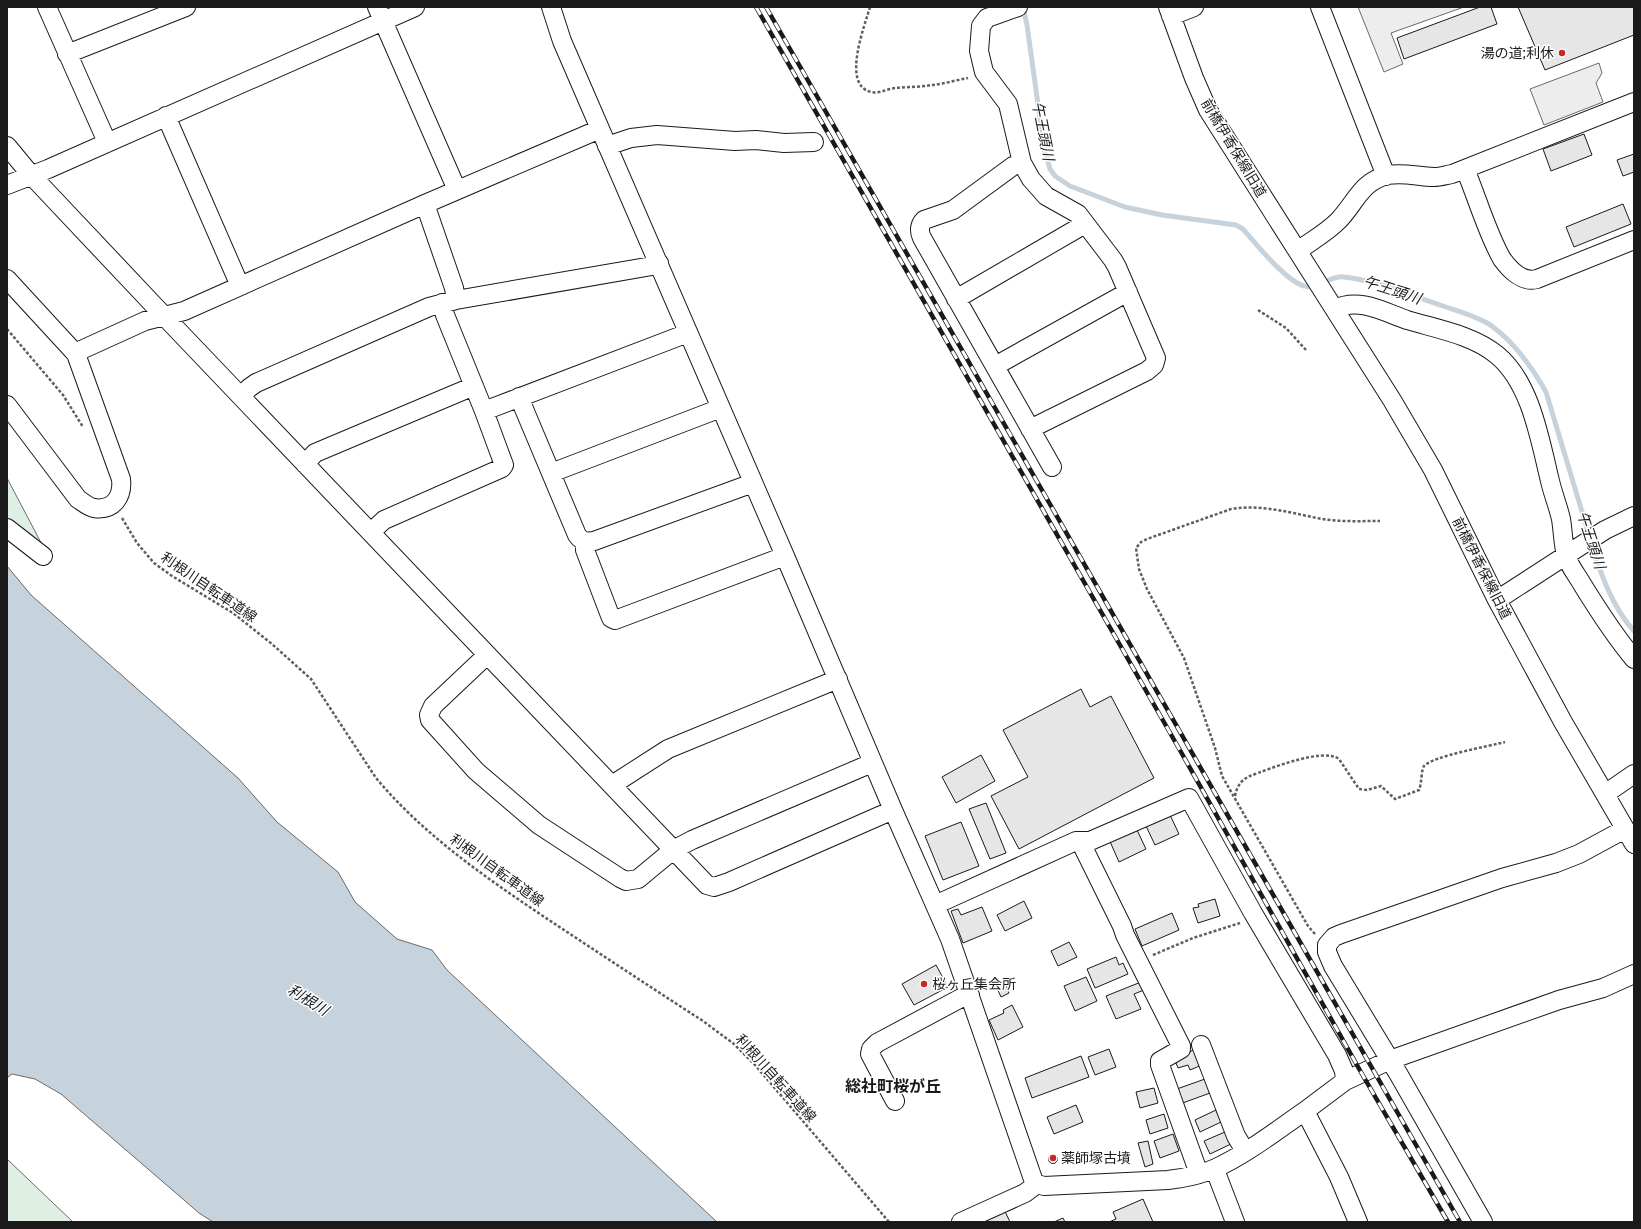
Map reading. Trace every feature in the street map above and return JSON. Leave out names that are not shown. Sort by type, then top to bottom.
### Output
[{"type":"street","points":[[46,7],[107,142]]},
{"type":"street","points":[[67,54],[186,7]]},
{"type":"street","points":[[7,185],[166,116],[380,14],[415,7]]},
{"type":"street","points":[[550,7],[562,41],[607,146],[838,679],[872,763],[950,939],[1031,1175],[1037,1184],[1044,1186],[1168,1180],[1199,1174],[1216,1168],[1245,1151],[1305,1111],[1345,1081],[1390,1060],[1558,1000],[1603,988],[1634,974]]},
{"type":"street","points":[[1018,7],[993,15],[984,21],[981,26],[979,47],[984,72],[1008,104],[1022,163],[1031,179],[1046,196],[1078,214],[1113,260],[1156,358],[1154,365],[1147,371],[1030,429]]},
{"type":"street","points":[[1170,11],[1194,7]]},
{"type":"street","points":[[1320,7],[1386,176]]},
{"type":"street","name":"前橋伊香保線旧道","points":[[1170,11],[1194,78],[1208,110],[1392,400],[1433,470],[1497,600],[1563,722],[1634,844]]},
{"type":"street","points":[[380,14],[457,190]]},
{"type":"street","points":[[1298,251],[1338,221],[1358,194],[1372,182],[1386,176],[1403,174],[1436,177],[1452,174],[1634,102]]},
{"type":"street","points":[[166,116],[240,286]]},
{"type":"street","points":[[76,354],[79,350],[145,321],[184,311],[457,190],[600,129]]},
{"type":"street","points":[[607,146],[632,138],[657,135],[735,141],[756,140],[784,144],[814,142]]},
{"type":"street","points":[[7,146],[31,175],[165,317],[707,885],[714,887],[729,882],[893,810]]},
{"type":"street","points":[[1022,163],[1013,166],[953,210],[924,220],[922,222],[920,234],[1052,467]]},
{"type":"street","points":[[1465,169],[1503,260],[1520,277],[1527,280],[1537,278],[1634,240]]},
{"type":"street","points":[[371,532],[384,520],[502,468],[504,465],[484,410],[445,315],[454,288],[425,204]]},
{"type":"street","points":[[956,299],[1085,224]]},
{"type":"street","points":[[240,396],[256,383],[422,310],[449,302],[659,264]]},
{"type":"street","points":[[7,279],[76,354],[121,479],[121,494],[118,499],[114,503],[107,506],[94,508],[78,499],[7,405]]},
{"type":"street","points":[[995,366],[1128,292]]},
{"type":"street","points":[[1326,295],[1344,304],[1356,304],[1374,308],[1455,334],[1488,348],[1508,366],[1517,377],[1528,403],[1560,517],[1571,566],[1608,626],[1634,659]]},
{"type":"street","points":[[484,410],[688,333]]},
{"type":"street","points":[[305,464],[315,452],[474,386]]},
{"type":"street","points":[[519,396],[577,535],[585,542],[594,541],[753,483]]},
{"type":"street","points":[[551,473],[721,408]]},
{"type":"street","points":[[1497,600],[1605,530],[1634,516]]},
{"type":"street","points":[[7,528],[43,556]]},
{"type":"street","points":[[585,542],[585,550],[611,618],[615,620],[785,556]]},
{"type":"street","points":[[487,655],[433,706],[429,715],[433,724],[476,771],[539,825],[626,881],[638,879],[673,850],[692,840],[872,763]]},
{"type":"street","points":[[612,785],[668,749],[838,679]]},
{"type":"street","points":[[1605,794],[1634,774]]},
{"type":"street","points":[[935,905],[1076,841],[1090,841],[1189,798],[1256,918],[1337,1054],[1344,1072],[1345,1081]]},
{"type":"street","points":[[1483,1222],[1390,1060],[1333,966],[1327,952],[1327,945],[1330,940],[1341,934],[1488,882],[1546,866],[1579,854],[1625,828]]},
{"type":"street","points":[[1082,841],[1083,847],[1138,962],[1181,1046],[1180,1049],[1160,1061],[1160,1065],[1199,1174]]},
{"type":"street","points":[[895,1101],[870,1054],[871,1048],[877,1043],[961,998],[970,995]]},
{"type":"street","points":[[1201,1045],[1236,1136],[1245,1151]]},
{"type":"street","points":[[1305,1111],[1339,1177],[1358,1222]]},
{"type":"street","points":[[1216,1168],[1217,1176],[1235,1222]]},
{"type":"street","points":[[961,1222],[1025,1193],[1037,1184]]},
{"type":"path","points":[[870,7],[856,57],[858,78],[861,85],[867,90],[875,92],[895,88],[933,85],[971,77]]},
{"type":"path","points":[[1258,310],[1286,328],[1306,350]]},
{"type":"path","points":[[7,329],[62,395],[85,431]]},
{"type":"path","points":[[1327,945],[1308,926],[1235,796],[1222,776],[1215,748],[1184,658],[1147,589],[1139,569],[1136,548],[1141,542],[1147,539],[1231,509],[1240,508],[1254,507],[1286,510],[1323,519],[1352,522],[1380,521]]},
{"type":"path","name":"利根川自転車道線","points":[[121,516],[137,543],[154,563],[172,576],[233,613],[272,644],[311,679],[376,778],[388,793],[420,824],[497,885],[703,1020],[734,1044],[755,1065],[889,1222]]},
{"type":"path","points":[[1235,796],[1236,790],[1242,780],[1250,776],[1307,757],[1335,756],[1340,759],[1359,789],[1367,790],[1381,786],[1396,799],[1419,790],[1422,784],[1422,769],[1425,765],[1441,758],[1505,742]]},
{"type":"path","points":[[1138,962],[1193,938],[1256,918]]},
{"type":"green space","points":[[7,478],[47,554],[7,536]]},
{"type":"green space","points":[[7,1159],[73,1222],[7,1222]]},
{"type":"shaded area","points":[[1358,7],[1464,7],[1391,33],[1403,64],[1384,72]]},
{"type":"shaded area","points":[[1599,63],[1602,73],[1596,83],[1603,102],[1544,125],[1530,89]]},
{"type":"water","name":"利根川","points":[[7,566],[31,595],[238,778],[277,822],[338,872],[355,902],[397,939],[432,950],[447,970],[717,1222],[213,1222],[199,1213],[61,1094],[35,1079],[12,1074],[7,1078]]},
{"type":"building","points":[[1480,7],[1491,7],[1497,24],[1404,59],[1397,38]]},
{"type":"building","name":"湯の道;利休","points":[[1518,7],[1634,7],[1634,35],[1545,70]]},
{"type":"building","points":[[1584,134],[1592,155],[1551,171],[1543,149]]},
{"type":"building","points":[[1634,154],[1634,172],[1623,176],[1617,160]]},
{"type":"building","points":[[1623,204],[1631,224],[1574,247],[1566,227]]},
{"type":"building","points":[[1081,689],[1090,707],[1111,696],[1154,778],[1019,849],[991,796],[1028,777],[1003,730]]},
{"type":"building","points":[[981,755],[995,781],[956,803],[942,777]]},
{"type":"building","points":[[986,803],[1006,853],[990,859],[969,809]]},
{"type":"building","points":[[1170,815],[1179,834],[1155,845],[1146,826]]},
{"type":"building","points":[[961,822],[979,866],[943,880],[925,836]]},
{"type":"building","points":[[1136,828],[1146,849],[1119,862],[1108,837]]},
{"type":"building","points":[[1215,899],[1220,916],[1198,923],[1193,908],[1199,907],[1198,904]]},
{"type":"building","points":[[1024,901],[1032,918],[1005,931],[997,915]]},
{"type":"building","points":[[982,907],[992,931],[963,943],[951,911],[958,909],[961,915]]},
{"type":"building","points":[[1172,913],[1179,930],[1142,946],[1135,929]]},
{"type":"building","points":[[1069,942],[1077,957],[1058,966],[1051,951]]},
{"type":"building","points":[[1116,957],[1119,965],[1123,963],[1128,974],[1095,988],[1087,969]]},
{"type":"building","name":"桜ヶ丘集会所","points":[[936,965],[948,987],[914,1005],[902,984]]},
{"type":"building","points":[[1086,977],[1097,1001],[1075,1011],[1064,986]]},
{"type":"building","points":[[1004,981],[1009,993],[1001,997],[995,984]]},
{"type":"building","points":[[1141,982],[1144,990],[1134,994],[1141,1009],[1116,1019],[1106,996]]},
{"type":"building","points":[[1012,1005],[1023,1027],[998,1040],[989,1020],[1004,1013],[1003,1010]]},
{"type":"building","points":[[1109,1049],[1116,1067],[1095,1075],[1088,1057]]},
{"type":"building","points":[[1196,1049],[1202,1065],[1190,1070],[1188,1065],[1178,1068],[1174,1058]]},
{"type":"building","points":[[1081,1056],[1089,1077],[1032,1098],[1025,1078]]},
{"type":"building","points":[[1205,1079],[1210,1093],[1180,1104],[1174,1090]]},
{"type":"building","points":[[1154,1088],[1158,1103],[1140,1108],[1136,1092]]},
{"type":"building","points":[[1076,1105],[1083,1122],[1054,1134],[1047,1117]]},
{"type":"building","points":[[1216,1110],[1221,1122],[1200,1132],[1195,1120]]},
{"type":"building","points":[[1164,1114],[1168,1128],[1150,1134],[1146,1120]]},
{"type":"building","points":[[1225,1132],[1231,1144],[1210,1154],[1204,1141]]},
{"type":"building","points":[[1173,1134],[1179,1151],[1160,1158],[1154,1141]]},
{"type":"building","points":[[1148,1141],[1153,1164],[1145,1167],[1138,1143]]},
{"type":"building","name":"薬師塚古墳","points":[[1051,1155],[1055,1155],[1057,1159],[1055,1163],[1051,1163],[1049,1161],[1049,1157]]},
{"type":"building","points":[[1143,1199],[1153,1222],[1109,1222],[1116,1219],[1113,1212]]},
{"type":"building","points":[[1003,1207],[1010,1222],[988,1222],[985,1215]]},
{"type":"building","points":[[1063,1218],[1065,1222],[1054,1222]]},
{"type":"waterway","name":"午王頭川","points":[[1023,7],[1027,25],[1044,148],[1050,169],[1055,176],[1070,186],[1125,207],[1162,215],[1236,225],[1243,229],[1280,270],[1297,283],[1304,286],[1313,286],[1339,277],[1357,279],[1407,293],[1469,315],[1488,324],[1516,348],[1546,392],[1589,535]]},
{"type":"waterway","name":"午王頭川","points":[[1591,543],[1613,601],[1626,622],[1634,631]]},
{"type":"railway","points":[[756,7],[1181,752],[1362,1074],[1448,1222]]},
{"type":"railway","points":[[766,7],[1460,1222]]},
{"type":"place","name":"湯の道;利休","points":[[1562,53]]},
{"type":"place","name":"桜ヶ丘集会所","points":[[924,984]]},
{"type":"place","name":"薬師塚古墳","points":[[1053,1158]]},
{"type":"district","name":"総社町桜が丘","points":[[893,1086]]}]
